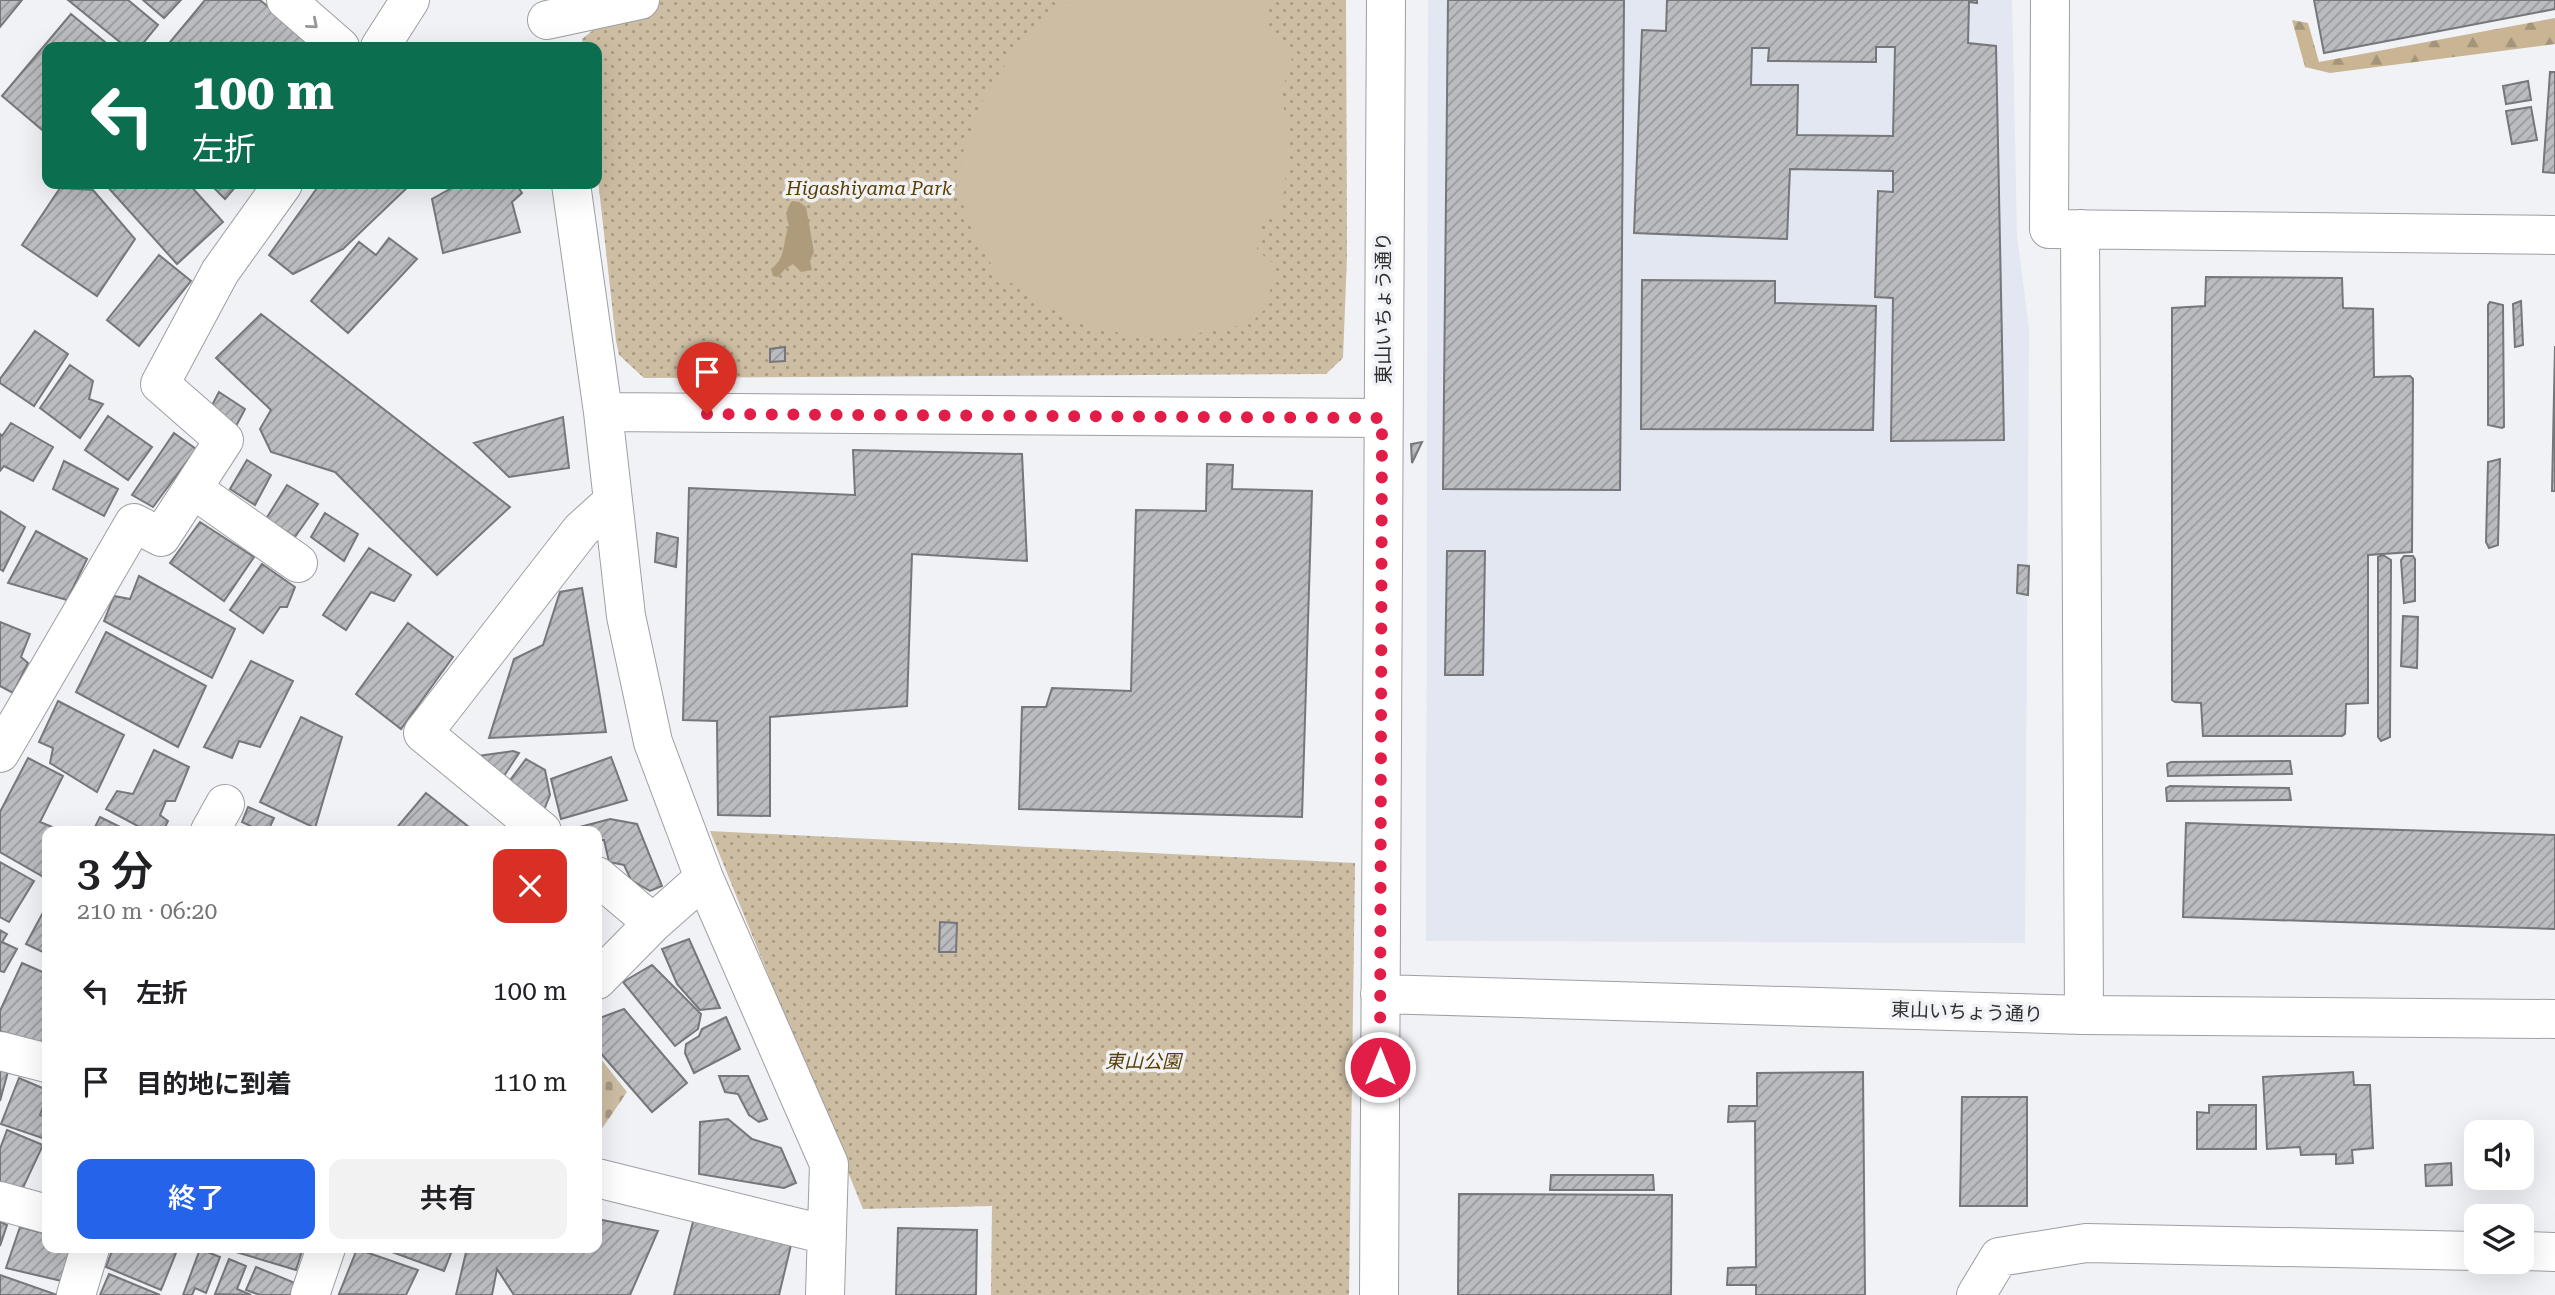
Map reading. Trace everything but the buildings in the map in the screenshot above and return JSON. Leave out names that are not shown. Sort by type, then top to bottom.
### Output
[{"type":"street","points":[[286,0],[334,42]]},
{"type":"street","points":[[383,42],[410,0]]},
{"type":"street","points":[[547,22],[640,0]]},
{"type":"street","name":"東山いちょう通り","points":[[1379,1295],[1386,0]]},
{"type":"street","points":[[2050,0],[2049,229],[2555,235]]},
{"type":"street","points":[[0,753],[134,523],[161,537],[224,440],[160,384],[220,272],[279,189]]},
{"type":"street","points":[[572,189],[603,412],[626,616],[653,742],[704,878],[829,1164],[825,1295]]},
{"type":"street","points":[[2080,229],[2084,1016]]},
{"type":"street","points":[[603,412],[1382,418]]},
{"type":"street","points":[[193,489],[299,564]]},
{"type":"street","points":[[536,826],[423,733],[581,530],[612,502]]},
{"type":"street","points":[[602,975],[653,923],[704,878]]},
{"type":"street","points":[[602,880],[653,923]]},
{"type":"street","name":"東山いちょう通り","points":[[1380,994],[2084,1016],[2555,1019]]},
{"type":"street","points":[[0,1051],[42,1062]]},
{"type":"street","points":[[602,1179],[827,1235]]},
{"type":"street","points":[[0,1201],[42,1213]]},
{"type":"street","points":[[1976,1295],[1999,1257],[2086,1243],[2464,1251]]},
{"type":"street","points":[[2534,1251],[2555,1252]]},
{"type":"street","points":[[76,1295],[89,1253]]},
{"type":"street","points":[[310,1295],[324,1253]]},
{"type":"shaded area","points":[[1428,0],[2012,0],[2017,235],[2029,328],[2025,943],[1426,941]]},
{"type":"shaded area","points":[[792,201],[806,207],[814,252],[810,261],[812,270],[801,272],[793,264],[778,277],[773,276],[771,269],[782,255],[789,225],[788,207]]},
{"type":"green space","name":"Higashiyama Park","points":[[610,0],[1346,0],[1347,256],[1343,358],[1326,374],[644,378],[619,355],[616,341],[599,189],[602,189],[602,42],[582,42],[582,39],[612,15]]},
{"type":"green space","points":[[1070,0],[1277,0],[1270,7],[1266,21],[1271,34],[1289,48],[1292,60],[1289,73],[1280,89],[1286,122],[1286,166],[1281,214],[1264,223],[1259,231],[1257,250],[1275,265],[1267,307],[1255,319],[1234,327],[1176,337],[1139,336],[1103,330],[1068,318],[1034,299],[997,273],[974,237],[959,193],[962,155],[979,107],[1007,61],[1034,29]]},
{"type":"green space","points":[[2555,18],[2555,44],[2330,73],[2305,67],[2292,20],[2308,23],[2319,62]]},
{"type":"green space","name":"東山公園","points":[[710,831],[1355,863],[1349,1295],[991,1295],[992,1206],[863,1209]]},
{"type":"green space","points":[[602,1060],[627,1092],[602,1129]]},
{"type":"route","points":[[707,414],[1382,418],[1380,1067]]}]
